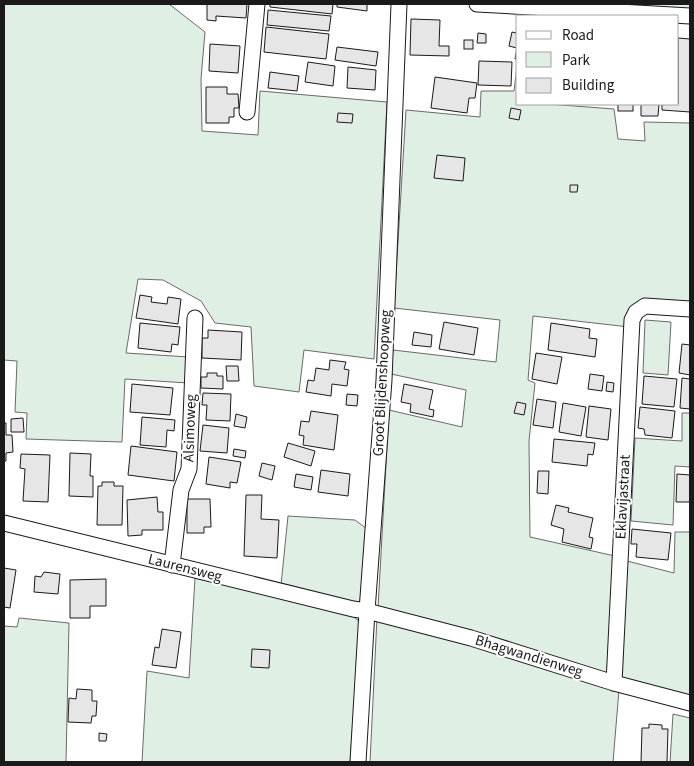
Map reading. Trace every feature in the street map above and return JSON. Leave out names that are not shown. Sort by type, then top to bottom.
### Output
[{"type":"street","points":[[247,112],[257,4]]},
{"type":"street","name":"Groot Blijdenshoopweg","points":[[358,762],[384,380],[399,4]]},
{"type":"street","points":[[476,4],[672,15]]},
{"type":"street","name":"Eklavijastraat","points":[[614,683],[632,320],[636,312],[645,306],[690,309]]},
{"type":"street","name":"Alsimoweg","points":[[172,565],[181,490],[189,469],[194,318]]},
{"type":"street","name":"Laurensweg","points":[[4,523],[367,611]]},
{"type":"street","name":"Bhagwandienweg","points":[[367,611],[471,638],[614,683],[690,703]]},
{"type":"green space","points":[[4,4],[169,4],[205,32],[201,79],[202,131],[258,135],[260,91],[387,102],[374,359],[304,350],[299,392],[254,386],[251,327],[215,323],[201,301],[163,280],[138,279],[126,353],[189,357],[188,383],[125,379],[122,442],[26,439],[27,413],[15,412],[17,361],[4,360]]},
{"type":"green space","points":[[636,4],[690,4],[690,13],[635,9]]},
{"type":"green space","points":[[516,74],[516,105],[561,105],[614,109],[618,139],[645,141],[644,122],[690,123],[690,308],[641,304],[629,327],[533,316],[528,380],[535,383],[529,441],[530,537],[615,556],[609,676],[378,608],[389,410],[462,427],[466,390],[391,374],[393,350],[496,362],[500,320],[394,308],[406,110],[480,117],[481,91],[514,91]]},
{"type":"green space","points":[[645,320],[671,322],[668,375],[643,373]]},
{"type":"green space","points":[[682,413],[690,413],[690,467],[675,466],[673,525],[631,521],[635,438],[682,441]]},
{"type":"green space","points":[[288,516],[355,520],[367,529],[360,602],[358,605],[281,585]]},
{"type":"green space","points":[[675,532],[690,532],[690,698],[619,678],[627,561],[674,573]]},
{"type":"green space","points":[[195,578],[349,614],[358,620],[360,629],[350,762],[142,762],[147,671],[189,678]]},
{"type":"green space","points":[[377,617],[619,690],[613,762],[370,762]]},
{"type":"green space","points":[[19,618],[69,623],[66,762],[4,762],[4,626],[17,627]]},
{"type":"green space","points":[[673,714],[690,718],[690,762],[670,762]]},
{"type":"building","points":[[207,4],[247,4],[246,18],[216,16],[216,21],[207,20]]},
{"type":"building","points":[[270,4],[333,4],[332,14],[270,7]]},
{"type":"building","points":[[337,4],[367,4],[367,11],[337,7]]},
{"type":"building","points":[[268,10],[331,16],[329,31],[267,25]]},
{"type":"building","points":[[411,19],[440,20],[439,46],[449,46],[449,56],[410,55]]},
{"type":"building","points":[[266,27],[329,34],[326,59],[264,52]]},
{"type":"building","points":[[512,32],[516,33],[516,48],[509,46]]},
{"type":"building","points":[[478,33],[486,34],[486,43],[477,43]]},
{"type":"building","points":[[679,38],[690,39],[690,112],[662,110],[662,105],[679,105]]},
{"type":"building","points":[[464,40],[473,40],[473,49],[464,49]]},
{"type":"building","points":[[210,44],[240,46],[238,73],[209,71]]},
{"type":"building","points":[[337,47],[378,52],[376,66],[335,60]]},
{"type":"building","points":[[479,61],[512,62],[511,86],[478,85]]},
{"type":"building","points":[[308,62],[335,66],[333,86],[305,82]]},
{"type":"building","points":[[348,67],[376,70],[375,90],[347,88]]},
{"type":"building","points":[[270,72],[299,76],[297,91],[268,88]]},
{"type":"building","points":[[435,77],[477,83],[475,98],[469,98],[467,113],[431,108]]},
{"type":"building","points":[[206,87],[227,87],[227,94],[238,94],[239,108],[234,108],[234,117],[229,117],[229,123],[206,123]]},
{"type":"building","points":[[618,105],[633,105],[633,111],[618,111]]},
{"type":"building","points":[[641,105],[659,105],[658,116],[641,116]]},
{"type":"building","points":[[511,108],[521,110],[519,120],[509,118]]},
{"type":"building","points":[[338,113],[353,114],[352,123],[337,122]]},
{"type":"building","points":[[437,155],[465,158],[463,181],[434,178]]},
{"type":"building","points":[[570,185],[578,185],[577,192],[570,192]]},
{"type":"building","points":[[140,295],[152,297],[151,302],[167,304],[168,297],[181,299],[178,324],[136,318]]},
{"type":"building","points":[[444,322],[478,328],[474,355],[439,349]]},
{"type":"building","points":[[140,323],[180,327],[178,345],[172,344],[171,352],[138,348]]},
{"type":"building","points":[[551,323],[590,329],[589,338],[597,339],[595,357],[548,350]]},
{"type":"building","points":[[208,330],[242,332],[241,360],[202,358],[202,338],[208,338]]},
{"type":"building","points":[[414,332],[432,335],[431,347],[412,345]]},
{"type":"building","points":[[682,344],[690,345],[690,375],[679,373]]},
{"type":"building","points":[[536,353],[562,357],[557,384],[532,379]]},
{"type":"building","points":[[330,360],[346,362],[344,369],[349,370],[347,386],[332,384],[331,396],[306,392],[308,380],[314,381],[316,368],[329,370]]},
{"type":"building","points":[[226,366],[238,366],[239,381],[227,381]]},
{"type":"building","points":[[207,373],[217,373],[217,376],[223,376],[223,389],[201,388],[201,377],[207,377]]},
{"type":"building","points":[[590,374],[604,376],[602,391],[588,389]]},
{"type":"building","points":[[644,376],[677,379],[674,407],[642,404]]},
{"type":"building","points":[[682,378],[690,379],[690,409],[680,408]]},
{"type":"building","points":[[607,382],[614,383],[613,392],[606,391]]},
{"type":"building","points":[[132,384],[173,388],[170,415],[130,412]]},
{"type":"building","points":[[404,384],[433,390],[429,409],[434,410],[433,417],[410,412],[411,404],[401,402]]},
{"type":"building","points":[[203,393],[231,394],[230,421],[206,420],[207,405],[202,405]]},
{"type":"building","points":[[347,394],[358,395],[357,406],[346,405]]},
{"type":"building","points":[[537,399],[556,402],[553,428],[533,425]]},
{"type":"building","points":[[517,402],[526,404],[524,415],[514,413]]},
{"type":"building","points":[[563,403],[586,407],[581,436],[559,432]]},
{"type":"building","points":[[589,406],[611,409],[608,440],[586,437]]},
{"type":"building","points":[[640,407],[675,411],[672,438],[645,435],[644,429],[638,428]]},
{"type":"building","points":[[311,411],[338,415],[334,450],[303,445],[304,436],[299,435],[301,421],[309,422]]},
{"type":"building","points":[[236,414],[247,417],[245,428],[234,426]]},
{"type":"building","points":[[142,417],[175,420],[174,431],[167,430],[166,447],[140,445]]},
{"type":"building","points":[[23,418],[24,432],[11,432],[11,419]]},
{"type":"building","points":[[4,423],[6,423],[6,435],[12,435],[13,452],[6,453],[6,461],[4,461]]},
{"type":"building","points":[[203,425],[229,428],[227,453],[200,451]]},
{"type":"building","points":[[554,439],[595,443],[593,455],[588,454],[587,466],[552,462]]},
{"type":"building","points":[[288,443],[315,451],[311,466],[284,457]]},
{"type":"building","points":[[131,446],[177,452],[174,481],[128,475]]},
{"type":"building","points":[[234,449],[246,451],[245,458],[233,456]]},
{"type":"building","points":[[70,453],[91,454],[90,476],[93,476],[93,497],[69,496]]},
{"type":"building","points":[[21,454],[50,455],[48,502],[23,501],[25,469],[20,468]]},
{"type":"building","points":[[209,457],[241,462],[237,483],[230,482],[230,488],[206,484]]},
{"type":"building","points":[[262,463],[275,466],[272,480],[259,476]]},
{"type":"building","points":[[321,470],[350,474],[348,496],[318,492]]},
{"type":"building","points":[[538,471],[549,471],[548,494],[537,493]]},
{"type":"building","points":[[296,474],[313,477],[311,490],[294,487]]},
{"type":"building","points":[[677,474],[690,475],[690,502],[676,502]]},
{"type":"building","points":[[102,482],[114,482],[114,486],[123,486],[122,525],[97,525],[98,486],[102,486]]},
{"type":"building","points":[[246,495],[262,495],[261,519],[279,520],[277,558],[244,556]]},
{"type":"building","points":[[157,497],[158,512],[163,512],[163,530],[142,530],[142,535],[128,536],[127,500]]},
{"type":"building","points":[[187,499],[210,499],[211,527],[204,527],[204,533],[187,533]]},
{"type":"building","points":[[556,505],[569,508],[568,512],[593,518],[589,537],[593,538],[591,549],[562,542],[564,529],[551,525]]},
{"type":"building","points":[[632,529],[671,533],[668,560],[636,557],[637,544],[631,544]]},
{"type":"building","points":[[4,568],[16,570],[10,608],[4,607]]},
{"type":"building","points":[[44,572],[60,574],[58,594],[34,592],[35,576],[41,577]]},
{"type":"building","points":[[106,579],[106,606],[90,606],[90,618],[70,618],[70,580]]},
{"type":"building","points":[[162,629],[181,632],[176,668],[152,665],[155,647],[159,648]]},
{"type":"building","points":[[252,649],[270,650],[269,668],[251,667]]},
{"type":"building","points":[[77,689],[92,690],[92,701],[97,701],[96,716],[92,716],[91,723],[68,722],[69,698],[76,699]]},
{"type":"building","points":[[649,724],[662,725],[662,729],[668,729],[667,762],[641,762],[642,728],[649,728]]},
{"type":"building","points":[[99,733],[107,734],[106,741],[99,741]]}]
